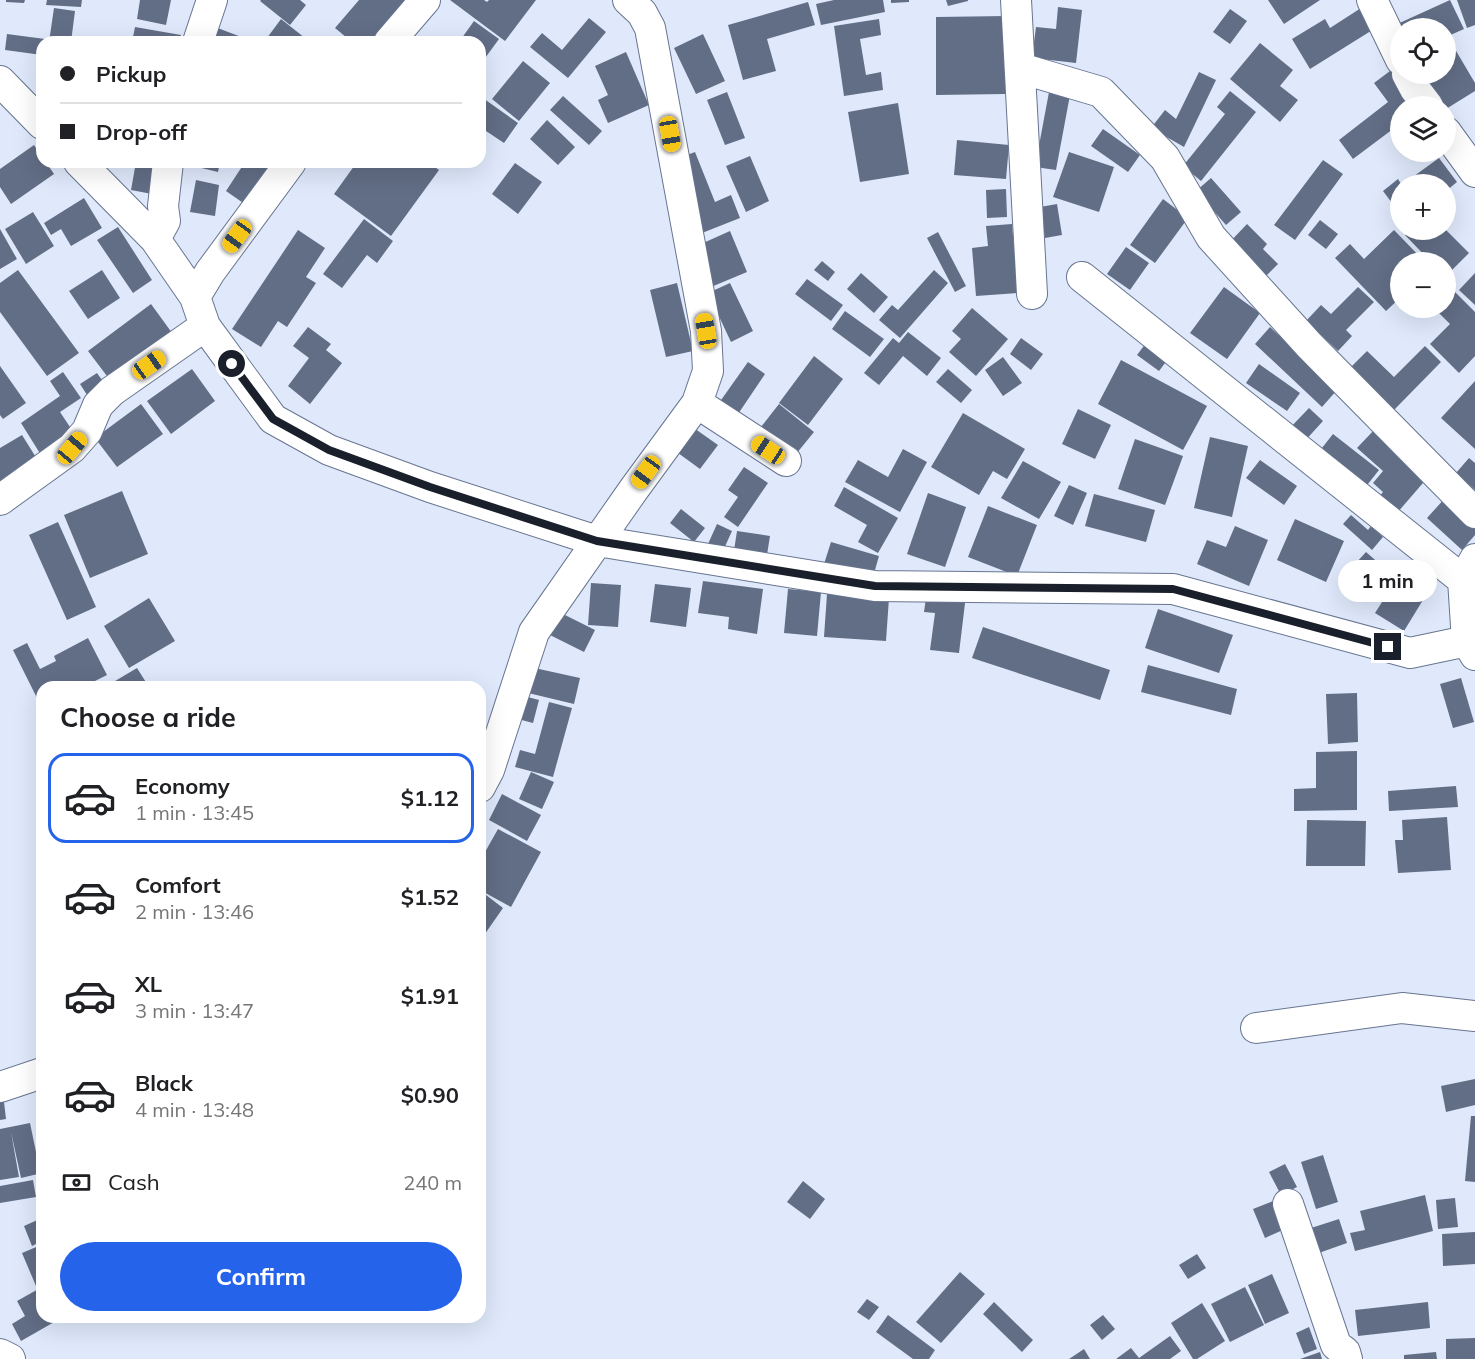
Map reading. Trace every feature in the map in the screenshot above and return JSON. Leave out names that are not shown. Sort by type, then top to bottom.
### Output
[{"type":"street","points":[[200,36],[212,0]]},
{"type":"street","points":[[394,36],[425,0]]},
{"type":"street","points":[[486,776],[534,632],[697,403],[708,371],[706,331],[650,28],[642,13],[628,0]]},
{"type":"street","points":[[1016,0],[1032,294]]},
{"type":"street","points":[[1372,0],[1390,37]]},
{"type":"street","points":[[1020,68],[1101,92],[1165,158],[1211,237],[1308,345],[1475,513]]},
{"type":"street","points":[[1,84],[36,118]]},
{"type":"street","points":[[1456,146],[1475,172]]},
{"type":"street","points":[[85,168],[155,239],[195,297],[205,326],[273,419],[329,450],[430,487],[597,541],[875,586],[1173,589],[1410,653],[1471,648],[1469,569],[1082,277]]},
{"type":"street","points":[[155,239],[165,221],[163,206],[167,168]]},
{"type":"street","points":[[195,297],[210,272],[287,168]]},
{"type":"street","points":[[0,500],[72,448],[87,430],[98,405],[112,391],[205,326]]},
{"type":"street","points":[[697,403],[786,462]]},
{"type":"street","points":[[1256,1028],[1402,1008],[1475,1016]]},
{"type":"street","points":[[0,1086],[36,1074]]},
{"type":"street","points":[[1288,1204],[1336,1345],[1345,1352],[1347,1359]]},
{"type":"street","points":[[0,1354],[10,1359]]},
{"type":"building","points":[[6,0],[25,0],[24,3],[6,2]]},
{"type":"building","points":[[47,0],[82,0],[81,7],[46,5]]},
{"type":"building","points":[[140,0],[171,0],[166,25],[137,19]]},
{"type":"building","points":[[261,0],[300,0],[306,5],[290,25]]},
{"type":"building","points":[[359,0],[418,0],[388,36],[345,36],[335,28]]},
{"type":"building","points":[[450,0],[484,0],[487,2],[489,0],[536,0],[505,41]]},
{"type":"building","points":[[834,0],[883,0],[885,12],[821,25],[816,4]]},
{"type":"building","points":[[891,0],[909,0],[909,2],[891,3]]},
{"type":"building","points":[[946,0],[968,0],[968,1],[948,6]]},
{"type":"building","points":[[1268,0],[1320,0],[1284,24]]},
{"type":"building","points":[[1450,0],[1464,29],[1456,33],[1456,18],[1411,18]]},
{"type":"building","points":[[1457,0],[1475,0],[1475,25],[1467,28]]},
{"type":"building","points":[[808,2],[815,25],[767,39],[776,71],[743,80],[728,25]]},
{"type":"building","points":[[1058,7],[1082,10],[1076,63],[1032,58],[1036,27],[1056,29]]},
{"type":"building","points":[[54,8],[75,11],[72,36],[50,36]]},
{"type":"building","points":[[1361,8],[1374,29],[1310,69],[1292,39],[1325,19],[1330,28]]},
{"type":"building","points":[[1230,9],[1247,21],[1230,44],[1213,32]]},
{"type":"building","points":[[1006,16],[1005,94],[936,95],[936,17]]},
{"type":"building","points":[[589,18],[606,32],[568,78],[530,47],[542,33],[562,50]]},
{"type":"building","points":[[281,19],[302,36],[268,36]]},
{"type":"building","points":[[879,19],[881,35],[860,39],[866,75],[881,72],[883,90],[844,96],[834,26]]},
{"type":"building","points":[[474,21],[499,39],[486,57],[486,36],[463,36]]},
{"type":"building","points":[[135,27],[181,35],[181,36],[133,36]]},
{"type":"building","points":[[215,27],[239,36],[212,36]]},
{"type":"building","points":[[7,34],[36,38],[36,54],[5,50]]},
{"type":"building","points":[[703,34],[725,81],[696,94],[674,48]]},
{"type":"building","points":[[1260,43],[1293,70],[1280,86],[1298,100],[1280,122],[1230,79]]},
{"type":"building","points":[[1456,51],[1475,83],[1475,91],[1456,103],[1456,96],[1435,96],[1427,84],[1456,84]]},
{"type":"building","points":[[626,52],[649,105],[608,123],[598,100],[608,95],[595,66]]},
{"type":"building","points":[[523,61],[550,83],[519,121],[492,99]]},
{"type":"building","points":[[1390,71],[1390,84],[1406,84],[1415,96],[1390,96],[1390,131],[1353,159],[1339,140],[1388,102],[1374,83]]},
{"type":"building","points":[[1199,72],[1216,80],[1184,147],[1151,128],[1165,110],[1176,119]]},
{"type":"building","points":[[1230,91],[1256,112],[1201,181],[1183,166],[1225,114],[1217,107]]},
{"type":"building","points":[[727,92],[745,138],[725,145],[707,100]]},
{"type":"building","points":[[1049,92],[1070,95],[1056,170],[1035,167]]},
{"type":"building","points":[[563,96],[602,131],[589,145],[550,110]]},
{"type":"building","points":[[486,100],[518,123],[504,143],[486,131]]},
{"type":"building","points":[[898,103],[909,174],[860,182],[848,112]]},
{"type":"building","points":[[547,120],[575,147],[558,165],[530,139]]},
{"type":"building","points":[[1103,129],[1140,155],[1128,172],[1091,146]]},
{"type":"building","points":[[957,140],[1009,145],[1006,179],[954,175]]},
{"type":"building","points":[[34,145],[36,168],[50,168],[54,174],[11,204],[0,187],[0,169]]},
{"type":"building","points":[[695,152],[715,202],[731,195],[740,218],[702,233],[682,157]]},
{"type":"building","points":[[1069,152],[1114,167],[1099,212],[1053,197]]},
{"type":"building","points":[[750,156],[769,201],[746,212],[726,166]]},
{"type":"building","points":[[1323,160],[1343,174],[1295,240],[1274,225]]},
{"type":"building","points":[[1433,162],[1442,162],[1451,174],[1417,174]]},
{"type":"building","points":[[515,163],[542,182],[518,214],[492,194]]},
{"type":"building","points":[[135,168],[156,168],[152,194],[131,190]]},
{"type":"building","points":[[201,168],[219,168],[218,172]]},
{"type":"building","points":[[241,168],[269,168],[273,171],[249,207],[226,191]]},
{"type":"building","points":[[353,168],[436,168],[439,170],[391,236],[334,194]]},
{"type":"building","points":[[1211,178],[1241,212],[1226,225],[1196,191]]},
{"type":"building","points":[[196,180],[219,185],[215,216],[190,212]]},
{"type":"building","points":[[1390,185],[1390,200],[1383,191]]},
{"type":"building","points":[[1006,189],[1007,217],[987,218],[986,190]]},
{"type":"building","points":[[84,198],[102,228],[71,246],[61,229],[51,235],[44,223]]},
{"type":"building","points":[[1163,199],[1188,218],[1155,263],[1130,245]]},
{"type":"building","points":[[1057,204],[1062,235],[1045,238],[1040,207]]},
{"type":"building","points":[[33,212],[54,246],[26,264],[5,229]]},
{"type":"building","points":[[364,219],[393,241],[377,263],[367,255],[342,288],[323,274]]},
{"type":"building","points":[[1320,220],[1338,234],[1326,249],[1308,235]]},
{"type":"building","points":[[1012,224],[1018,293],[976,296],[972,248],[988,246],[986,226]]},
{"type":"building","points":[[1247,224],[1267,244],[1263,249],[1278,264],[1262,280],[1227,245]]},
{"type":"building","points":[[118,227],[152,280],[133,293],[97,240]]},
{"type":"building","points":[[0,229],[17,259],[0,269]]},
{"type":"building","points":[[298,230],[325,248],[306,277],[316,283],[287,327],[278,321],[261,347],[232,329]]},
{"type":"building","points":[[730,231],[747,272],[711,287],[701,244]]},
{"type":"building","points":[[938,232],[966,286],[955,292],[927,238]]},
{"type":"building","points":[[1390,234],[1390,240],[1404,240],[1415,252],[1390,252],[1390,307],[1386,311],[1335,258],[1350,244],[1364,259]]},
{"type":"building","points":[[1410,240],[1456,240],[1469,253],[1456,266],[1456,252],[1421,252]]},
{"type":"building","points":[[1126,247],[1149,263],[1130,290],[1107,274]]},
{"type":"building","points":[[822,261],[835,272],[828,281],[814,270]]},
{"type":"building","points":[[18,270],[79,353],[47,376],[0,312],[0,283]]},
{"type":"building","points":[[102,270],[120,298],[88,319],[69,291]]},
{"type":"building","points":[[934,270],[948,283],[900,338],[879,320],[892,305],[898,310]]},
{"type":"building","points":[[861,273],[888,297],[874,313],[847,289]]},
{"type":"building","points":[[1475,273],[1475,305],[1459,290]]},
{"type":"building","points":[[807,279],[843,305],[831,321],[795,294]]},
{"type":"building","points":[[677,283],[693,351],[666,357],[650,290]]},
{"type":"building","points":[[730,283],[753,331],[731,342],[708,293]]},
{"type":"building","points":[[1224,287],[1260,313],[1227,359],[1190,333]]},
{"type":"building","points":[[1358,287],[1374,302],[1346,330],[1352,336],[1338,351],[1306,321],[1321,305],[1331,314]]},
{"type":"building","points":[[1456,293],[1475,312],[1475,356],[1459,373],[1430,344],[1450,324],[1444,318],[1456,318]]},
{"type":"building","points":[[151,304],[175,337],[113,384],[88,351]]},
{"type":"building","points":[[972,308],[1008,339],[976,376],[949,352],[961,339],[952,331]]},
{"type":"building","points":[[845,311],[884,339],[870,357],[832,329]]},
{"type":"building","points":[[308,327],[331,344],[326,350],[342,363],[310,404],[288,386],[309,358],[293,346]]},
{"type":"building","points":[[1270,327],[1337,390],[1322,407],[1255,344]]},
{"type":"building","points":[[908,332],[941,358],[927,376],[903,356],[879,385],[864,373],[893,338],[899,343]]},
{"type":"building","points":[[1021,338],[1043,354],[1031,370],[1010,354]]},
{"type":"building","points":[[1146,343],[1168,359],[1159,371],[1137,355]]},
{"type":"building","points":[[1425,346],[1441,362],[1393,411],[1350,368],[1367,351],[1394,377]]},
{"type":"building","points":[[814,356],[843,379],[808,425],[779,403]]},
{"type":"building","points":[[1003,357],[1022,383],[1003,396],[985,370]]},
{"type":"building","points":[[1121,360],[1207,406],[1183,450],[1098,404]]},
{"type":"building","points":[[748,362],[765,374],[732,423],[714,410]]},
{"type":"building","points":[[1259,364],[1300,393],[1287,411],[1246,383]]},
{"type":"building","points":[[0,366],[26,403],[3,419],[0,415]]},
{"type":"building","points":[[192,369],[215,401],[171,434],[147,401]]},
{"type":"building","points":[[948,369],[972,390],[961,403],[936,382]]},
{"type":"building","points":[[63,372],[81,398],[60,412],[74,433],[41,455],[21,423],[60,396],[50,381]]},
{"type":"building","points":[[97,373],[107,387],[89,398],[80,384]]},
{"type":"building","points":[[1475,381],[1475,449],[1441,418]]},
{"type":"building","points":[[141,404],[163,434],[117,467],[95,438]]},
{"type":"building","points":[[779,404],[814,432],[792,459],[757,432]]},
{"type":"building","points":[[1309,408],[1323,421],[1303,443],[1288,430]]},
{"type":"building","points":[[1078,409],[1111,425],[1095,459],[1062,444]]},
{"type":"building","points":[[963,413],[1025,449],[1007,479],[993,471],[979,495],[931,467]]},
{"type":"building","points":[[691,426],[718,445],[700,469],[674,450]]},
{"type":"building","points":[[1375,429],[1429,476],[1391,520],[1373,504],[1383,492],[1373,483],[1383,471],[1357,448]]},
{"type":"building","points":[[1333,434],[1379,470],[1364,489],[1318,453]]},
{"type":"building","points":[[22,435],[37,459],[0,483],[0,448]]},
{"type":"building","points":[[1210,437],[1248,446],[1232,517],[1194,508]]},
{"type":"building","points":[[1135,439],[1183,456],[1165,505],[1118,489]]},
{"type":"building","points":[[903,449],[927,462],[900,512],[845,482],[858,460],[888,477]]},
{"type":"building","points":[[1469,458],[1475,463],[1475,490],[1456,473]]},
{"type":"building","points":[[1260,460],[1297,486],[1284,505],[1246,478]]},
{"type":"building","points":[[1023,461],[1061,482],[1039,519],[1001,498]]},
{"type":"building","points":[[744,467],[768,483],[738,527],[724,517],[738,497],[728,490]]},
{"type":"building","points":[[1069,485],[1087,493],[1073,525],[1054,516]]},
{"type":"building","points":[[844,487],[898,518],[878,553],[858,542],[867,525],[834,506]]},
{"type":"building","points":[[122,491],[148,554],[90,578],[64,515]]},
{"type":"building","points":[[928,493],[966,507],[945,567],[907,554]]},
{"type":"building","points":[[1094,494],[1155,510],[1146,542],[1085,526]]},
{"type":"building","points":[[1446,497],[1475,524],[1475,535],[1462,550],[1427,518]]},
{"type":"building","points":[[988,506],[1037,525],[1017,576],[968,557]]},
{"type":"building","points":[[681,509],[705,528],[694,542],[670,523]]},
{"type":"building","points":[[1351,515],[1368,530],[1371,526],[1383,537],[1372,550],[1343,524]]},
{"type":"building","points":[[1295,519],[1344,541],[1326,582],[1277,560]]},
{"type":"building","points":[[58,522],[96,607],[67,620],[29,535]]},
{"type":"building","points":[[717,524],[732,531],[718,562],[703,555]]},
{"type":"building","points":[[1235,526],[1268,540],[1249,586],[1197,564],[1207,540],[1226,547]]},
{"type":"building","points":[[737,531],[770,536],[766,561],[733,557]]},
{"type":"building","points":[[831,542],[879,556],[873,577],[824,564]]},
{"type":"building","points":[[1366,552],[1390,573],[1369,597],[1345,575]]},
{"type":"building","points":[[1398,577],[1426,595],[1404,631],[1375,613]]},
{"type":"building","points":[[703,581],[763,589],[757,634],[728,629],[729,617],[698,613]]},
{"type":"building","points":[[591,583],[621,585],[618,627],[588,625]]},
{"type":"building","points":[[655,584],[691,588],[686,627],[650,622]]},
{"type":"building","points":[[788,589],[821,592],[817,636],[784,633]]},
{"type":"building","points":[[927,591],[966,595],[959,653],[930,650],[935,613],[924,612]]},
{"type":"building","points":[[827,594],[889,598],[886,641],[824,637]]},
{"type":"building","points":[[149,598],[175,641],[129,668],[104,626]]},
{"type":"building","points":[[553,609],[595,630],[584,652],[542,631]]},
{"type":"building","points":[[1158,609],[1233,635],[1219,673],[1145,648]]},
{"type":"building","points":[[983,627],[1110,670],[1100,700],[972,658]]},
{"type":"building","points":[[88,638],[107,675],[95,681],[36,681],[36,696],[13,650],[27,643],[40,669],[56,661],[54,656]]},
{"type":"building","points":[[1148,665],[1237,689],[1231,715],[1141,692]]},
{"type":"building","points":[[530,667],[580,678],[574,704],[524,692]]},
{"type":"building","points":[[137,668],[145,681],[115,681]]},
{"type":"building","points":[[1461,678],[1474,722],[1453,728],[1440,684]]},
{"type":"building","points":[[1357,693],[1358,742],[1328,744],[1326,694]]},
{"type":"building","points":[[520,695],[539,700],[533,723],[514,718]]},
{"type":"building","points":[[549,702],[572,708],[553,777],[515,767],[520,750],[535,754]]},
{"type":"building","points":[[1357,751],[1357,810],[1294,811],[1294,789],[1316,788],[1316,752]]},
{"type":"building","points":[[531,772],[554,782],[542,809],[519,799]]},
{"type":"building","points":[[1456,786],[1458,807],[1389,811],[1388,791]]},
{"type":"building","points":[[502,794],[541,815],[527,841],[489,820]]},
{"type":"building","points":[[1447,817],[1451,870],[1398,873],[1395,840],[1403,840],[1402,820]]},
{"type":"building","points":[[1307,820],[1366,821],[1365,866],[1306,866]]},
{"type":"building","points":[[498,829],[541,852],[511,907],[486,893],[486,850]]},
{"type":"building","points":[[486,895],[503,908],[486,932]]},
{"type":"building","points":[[1475,1079],[1475,1105],[1446,1112],[1441,1086]]},
{"type":"building","points":[[4,1102],[6,1119],[0,1120],[0,1103]]},
{"type":"building","points":[[1471,1116],[1475,1116],[1475,1182],[1465,1181]]},
{"type":"building","points":[[30,1123],[36,1152],[36,1174],[21,1178],[11,1132],[19,1177],[0,1180],[0,1129]]},
{"type":"building","points":[[1323,1155],[1338,1202],[1316,1209],[1301,1162]]},
{"type":"building","points":[[1285,1164],[1297,1187],[1281,1195],[1269,1172]]},
{"type":"building","points":[[33,1180],[36,1197],[0,1203],[0,1186]]},
{"type":"building","points":[[803,1181],[825,1199],[810,1219],[787,1202]]},
{"type":"building","points":[[1425,1195],[1433,1231],[1355,1251],[1350,1233],[1365,1230],[1360,1211]]},
{"type":"building","points":[[1455,1198],[1458,1227],[1438,1229],[1436,1200]]},
{"type":"building","points":[[1273,1201],[1285,1229],[1265,1238],[1253,1209]]},
{"type":"building","points":[[1339,1219],[1347,1243],[1316,1254],[1308,1229]]},
{"type":"building","points":[[36,1221],[36,1244],[32,1246],[24,1226]]},
{"type":"building","points":[[1475,1232],[1475,1264],[1443,1266],[1442,1234]]},
{"type":"building","points":[[36,1247],[36,1286],[22,1253]]},
{"type":"building","points":[[1197,1254],[1206,1268],[1188,1279],[1179,1265]]},
{"type":"building","points":[[960,1272],[985,1294],[941,1343],[916,1322]]},
{"type":"building","points":[[1272,1274],[1289,1313],[1265,1324],[1248,1285]]},
{"type":"building","points":[[1245,1287],[1264,1325],[1230,1342],[1211,1304]]},
{"type":"building","points":[[36,1290],[36,1323],[52,1323],[21,1341],[12,1324],[25,1316],[17,1301]]},
{"type":"building","points":[[867,1299],[879,1307],[869,1320],[857,1312]]},
{"type":"building","points":[[994,1302],[1033,1340],[1022,1352],[983,1314]]},
{"type":"building","points":[[1428,1302],[1430,1328],[1358,1336],[1355,1310]]},
{"type":"building","points":[[1202,1303],[1225,1341],[1197,1359],[1193,1359],[1171,1323]]},
{"type":"building","points":[[888,1315],[935,1350],[929,1359],[913,1359],[876,1332]]},
{"type":"building","points":[[1103,1315],[1115,1329],[1102,1340],[1090,1325]]},
{"type":"building","points":[[1309,1327],[1317,1349],[1304,1354],[1296,1333]]},
{"type":"building","points":[[1170,1336],[1181,1351],[1170,1359],[1116,1359],[1131,1348],[1139,1358]]},
{"type":"building","points":[[1475,1338],[1475,1359],[1446,1359],[1446,1339]]},
{"type":"building","points":[[1084,1349],[1090,1359],[1069,1359]]},
{"type":"building","points":[[1320,1352],[1322,1359],[1300,1359]]},
{"type":"building","points":[[1436,1352],[1437,1359],[1404,1359],[1404,1355]]},
{"type":"route","points":[[232,364],[273,419],[329,450],[430,487],[597,541],[875,586],[1173,589],[1388,647]]}]
